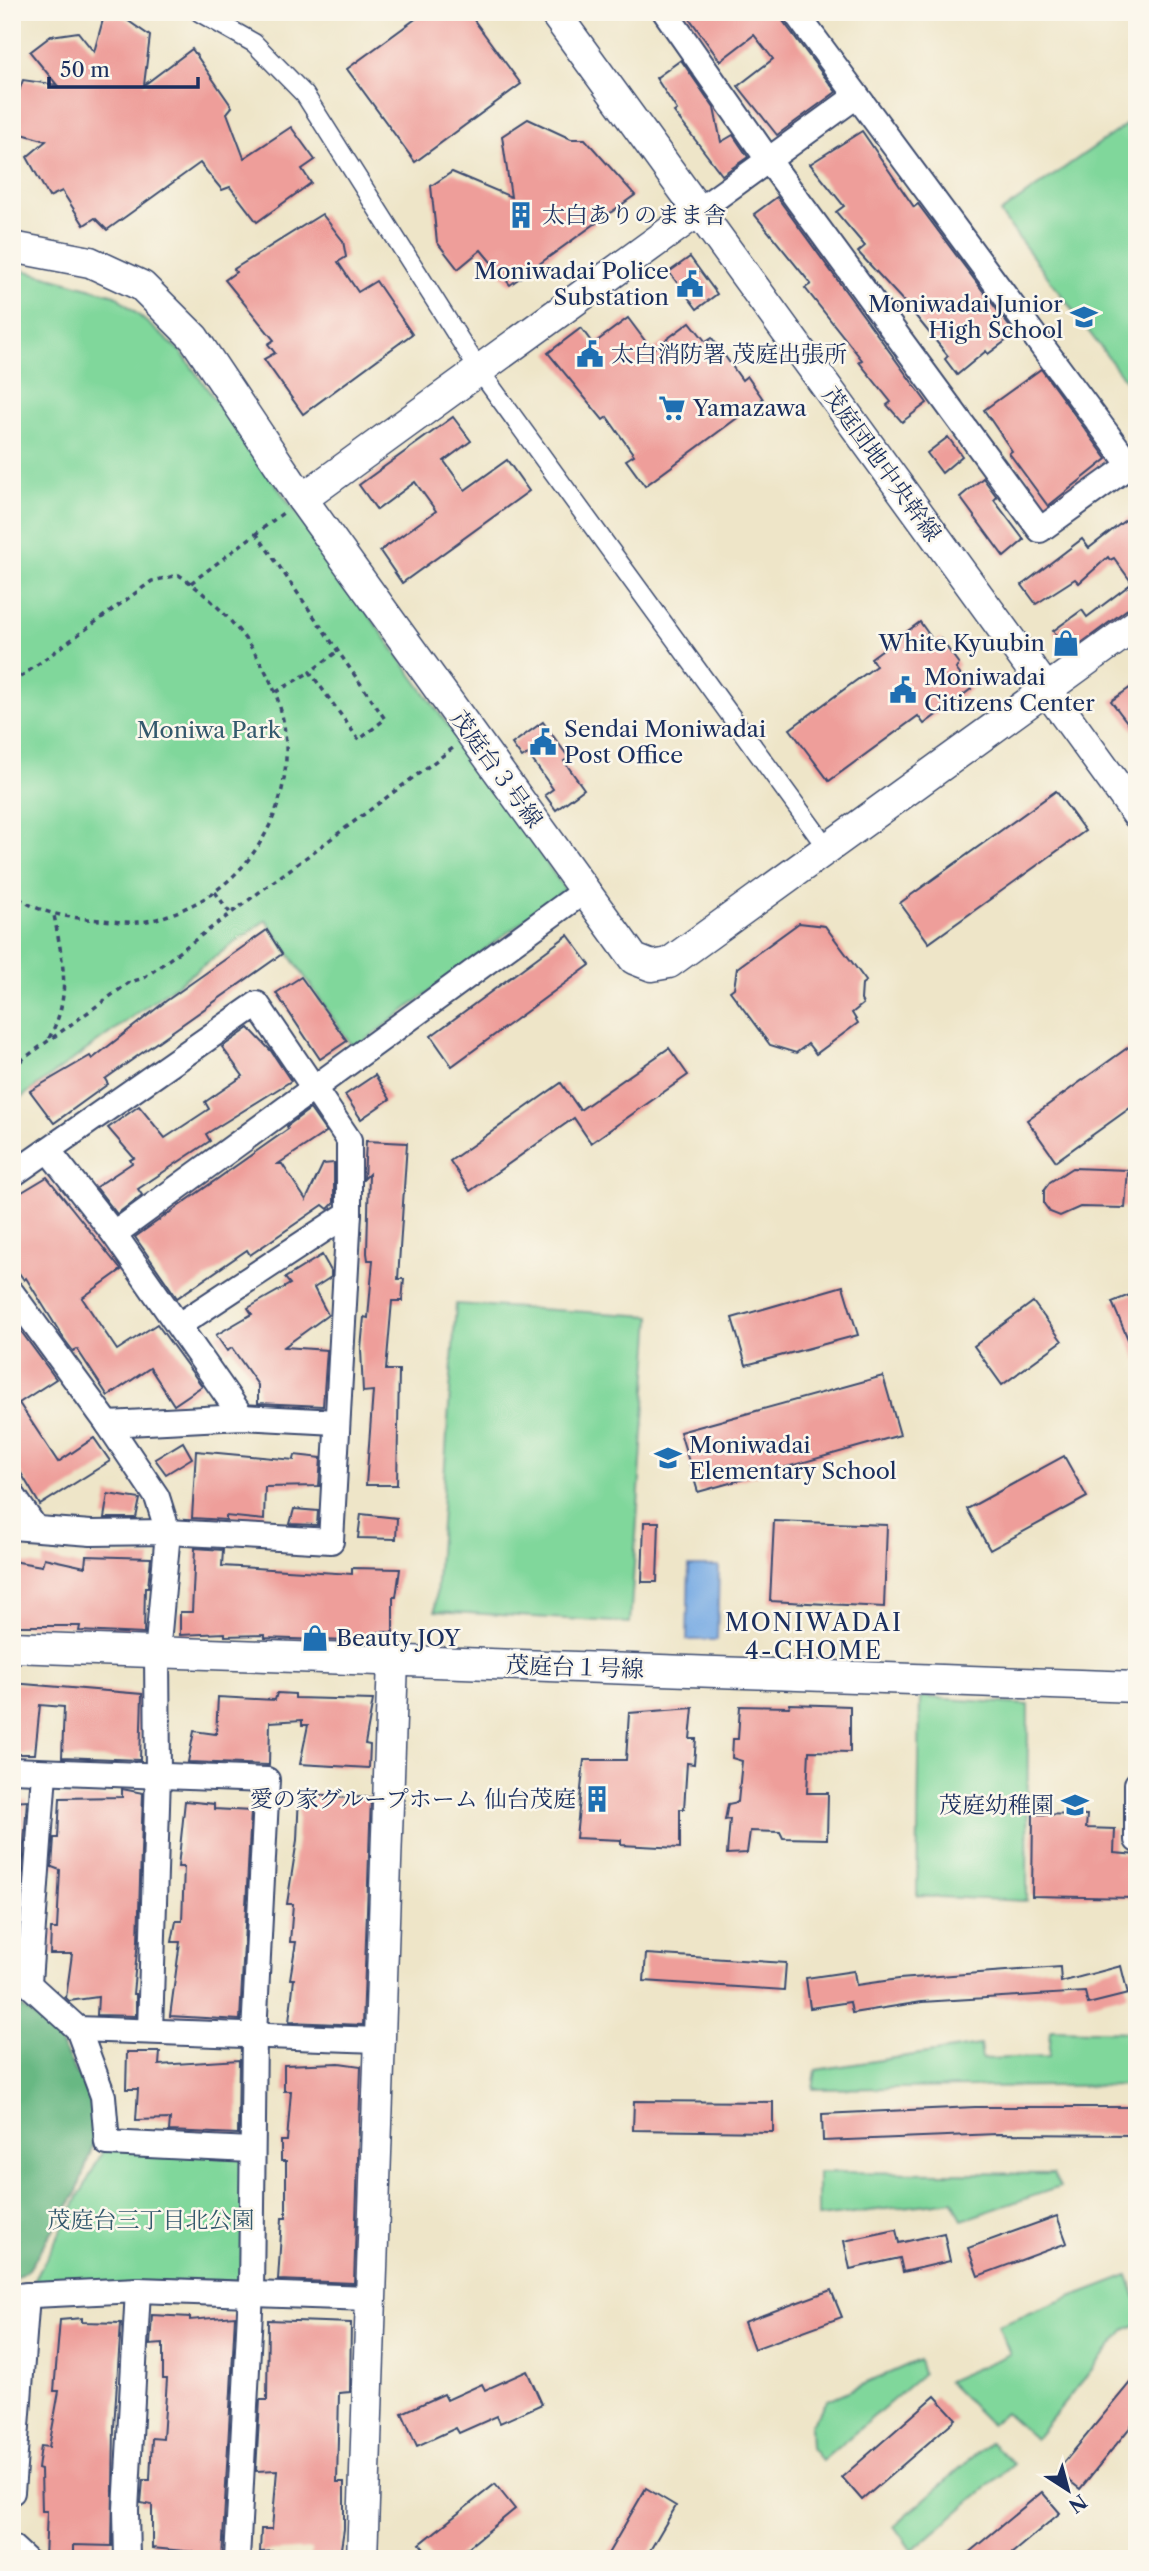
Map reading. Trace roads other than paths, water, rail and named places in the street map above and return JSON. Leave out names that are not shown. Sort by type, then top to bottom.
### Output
[{"type":"street","points":[[199,12],[254,43],[304,94],[479,370],[827,848]]},
{"type":"street","name":"茂庭団地中央幹線","points":[[554,12],[1137,814]]},
{"type":"street","points":[[665,12],[769,161],[1041,530],[1133,462],[855,97],[795,12]]},
{"type":"street","points":[[302,499],[855,97]]},
{"type":"street","name":"茂庭台３号線","points":[[12,247],[90,262],[142,286],[194,338],[302,499],[584,891],[634,959],[652,966],[669,963],[1137,624]]},
{"type":"street","points":[[114,1234],[317,1089],[584,891]]},
{"type":"street","points":[[12,1175],[257,1004],[349,1140],[349,1213],[335,1422],[331,1541],[168,1532],[91,1533],[23,1527],[12,1494]]},
{"type":"street","points":[[48,1150],[114,1234],[242,1417]]},
{"type":"street","points":[[179,1325],[349,1213]]},
{"type":"street","points":[[12,1293],[108,1424],[157,1497],[168,1532],[157,1655],[158,1775],[150,2029]]},
{"type":"street","points":[[108,1424],[242,1417],[335,1422]]},
{"type":"street","name":"茂庭台１号線","points":[[12,1647],[157,1655],[393,1660],[1137,1687]]},
{"type":"street","points":[[362,2559],[368,2298],[393,1660]]},
{"type":"street","points":[[12,1770],[267,1780],[254,2034],[251,2292],[237,2559]]},
{"type":"street","points":[[44,1773],[21,1976],[78,2029],[103,2096],[107,2143],[251,2150]]},
{"type":"street","points":[[1137,1784],[1137,1840]]},
{"type":"street","points":[[78,2029],[150,2029],[378,2040]]},
{"type":"street","points":[[12,2492],[20,2295],[138,2290],[368,2298]]},
{"type":"street","points":[[127,2559],[126,2510],[138,2290]]},
{"type":"street","points":[[12,2547],[25,2559]]},
{"type":"water","points":[[689,1566],[719,1566],[717,1640],[687,1640]]},
{"type":"place","name":"太白ありのまま舎","points":[[521,215]]},
{"type":"place","name":"Moniwadai Police Substation","points":[[690,284]]},
{"type":"place","name":"Moniwadai Junior High School","points":[[1084,317]]},
{"type":"place","name":"太白消防署 茂庭出張所","points":[[590,354]]},
{"type":"place","name":"Yamazawa","points":[[672,408]]},
{"type":"place","name":"White Kyuubin","points":[[1066,643]]},
{"type":"place","name":"Moniwadai Citizens Center","points":[[903,690]]},
{"type":"place","name":"Sendai Moniwadai Post Office","points":[[543,742]]},
{"type":"place","name":"Moniwadai Elementary School","points":[[668,1458]]},
{"type":"place","name":"Beauty JOY","points":[[315,1638]]},
{"type":"place","name":"愛の家グループホーム 仙台茂庭","points":[[597,1799]]},
{"type":"place","name":"茂庭幼稚園","points":[[1075,1805]]},
{"type":"district","name":"MONIWADAI 4-CHOME","points":[[814,1637]]},
{"type":"park label","name":"Moniwa Park","points":[[209,730]]},
{"type":"park label","name":"茂庭台三丁目北公園","points":[[151,2220]]}]
